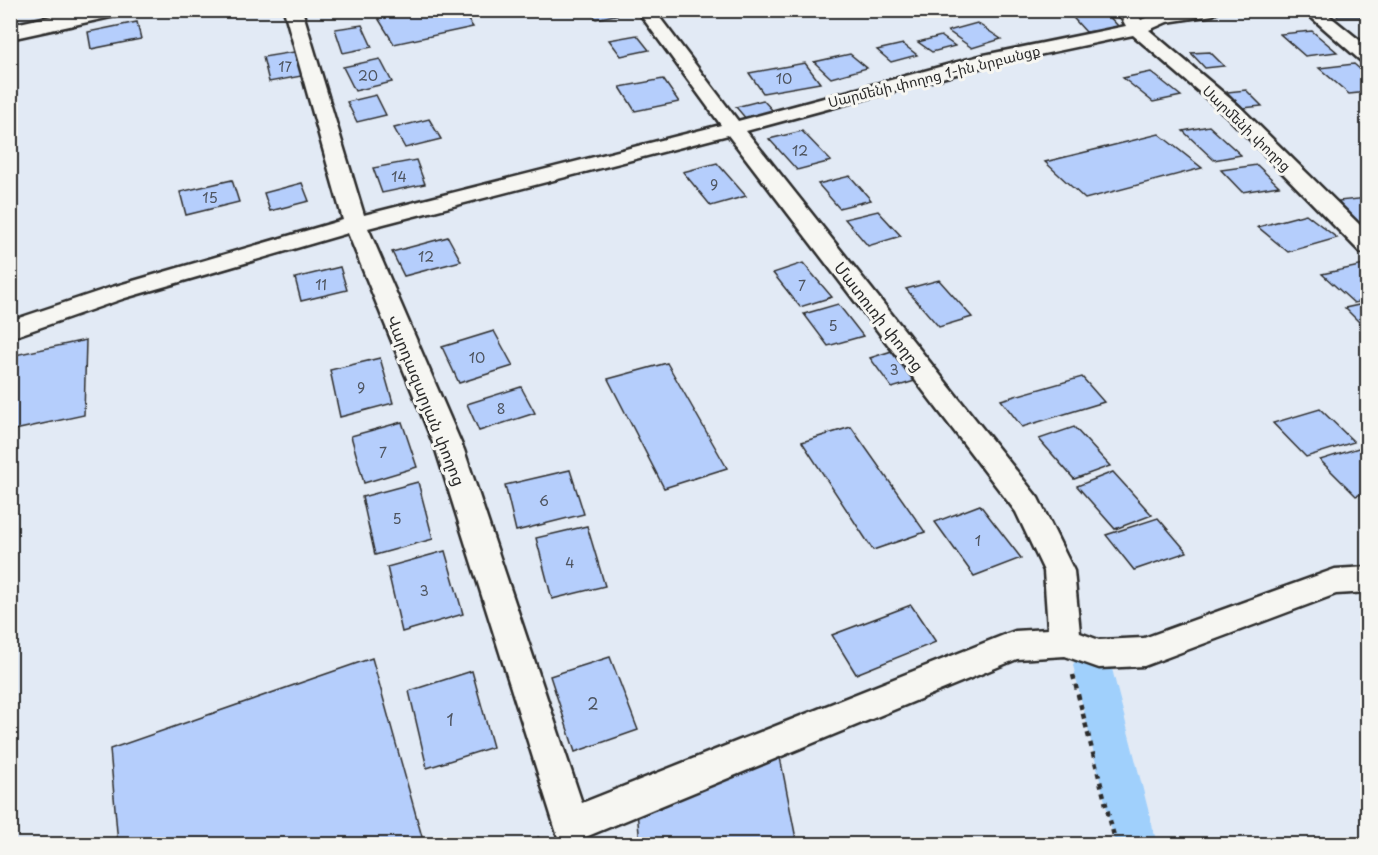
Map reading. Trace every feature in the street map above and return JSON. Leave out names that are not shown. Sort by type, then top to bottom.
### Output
[{"type":"main road","points":[[10,32],[112,10]]},
{"type":"street","name":"Վարդազարյան փողոց","points":[[293,10],[355,224],[450,450],[571,825],[1015,645],[1065,642]]},
{"type":"street","name":"Մատուռի փողոց","points":[[645,10],[733,128],[1028,506],[1059,571],[1065,642]]},
{"type":"street","name":"Սարմենի փողոց","points":[[1126,10],[1137,29],[1233,111],[1368,247]]},
{"type":"street","name":"Սարմենի փողոց 1-ին նրբանցք","points":[[10,330],[117,292],[355,224],[984,62],[1137,29],[1163,17],[1213,10]]},
{"type":"street","points":[[1311,10],[1368,57]]},
{"type":"street","points":[[1065,642],[1099,654],[1143,652],[1335,582],[1368,579]]},
{"type":"path","points":[[1065,642],[1116,844]]},
{"type":"building","points":[[414,10],[461,10],[473,27],[394,44],[378,18]]},
{"type":"building","points":[[589,10],[617,10],[620,14],[596,19]]},
{"type":"building","points":[[1066,10],[1103,10],[1120,28],[1086,32]]},
{"type":"building","points":[[1332,10],[1368,10],[1368,17],[1338,17]]},
{"type":"building","points":[[137,22],[141,39],[91,49],[88,32]]},
{"type":"building","points":[[977,23],[1001,39],[972,48],[948,31]]},
{"type":"building","points":[[362,25],[372,47],[343,53],[335,29]]},
{"type":"building","points":[[1312,31],[1337,52],[1305,56],[1280,34]]},
{"type":"building","points":[[637,35],[649,50],[621,56],[609,40]]},
{"type":"building","points":[[941,36],[955,46],[932,52],[918,42]]},
{"type":"building","points":[[903,44],[917,55],[891,62],[877,50]]},
{"type":"building","points":[[300,51],[307,75],[269,82],[263,57]]},
{"type":"building","points":[[1210,52],[1224,66],[1205,68],[1191,53]]},
{"type":"building","points":[[850,54],[867,68],[831,78],[814,62]]},
{"type":"building","points":[[380,59],[392,82],[355,91],[343,67]]},
{"type":"building","points":[[805,63],[820,83],[763,93],[749,73]]},
{"type":"building","points":[[1354,64],[1368,76],[1368,92],[1349,94],[1319,68]]},
{"type":"building","points":[[1151,72],[1181,96],[1153,102],[1123,78]]},
{"type":"building","points":[[663,79],[679,102],[635,111],[620,87]]},
{"type":"building","points":[[1246,90],[1262,106],[1243,108],[1227,92]]},
{"type":"building","points":[[376,95],[386,115],[357,122],[347,102]]},
{"type":"building","points":[[763,100],[775,113],[747,120],[736,107]]},
{"type":"building","points":[[429,119],[441,139],[405,148],[394,128]]},
{"type":"building","points":[[1209,126],[1241,155],[1214,160],[1183,131]]},
{"type":"building","points":[[802,131],[831,161],[797,170],[769,139]]},
{"type":"building","points":[[1159,134],[1202,168],[1085,199],[1045,162]]},
{"type":"building","points":[[416,160],[425,184],[382,193],[373,168]]},
{"type":"building","points":[[717,163],[746,196],[711,206],[683,172]]},
{"type":"building","points":[[1257,165],[1279,186],[1242,192],[1221,170]]},
{"type":"building","points":[[850,176],[871,200],[839,208],[818,184]]},
{"type":"building","points":[[232,180],[239,202],[186,215],[180,192]]},
{"type":"building","points":[[302,183],[309,201],[270,211],[264,193]]},
{"type":"building","points":[[1368,198],[1368,222],[1359,223],[1338,201]]},
{"type":"building","points":[[878,211],[901,236],[868,246],[845,219]]},
{"type":"building","points":[[1306,214],[1337,238],[1288,252],[1258,227]]},
{"type":"building","points":[[448,237],[461,261],[404,276],[392,252]]},
{"type":"building","points":[[803,263],[832,297],[800,307],[773,273]]},
{"type":"building","points":[[1364,265],[1368,268],[1368,300],[1354,303],[1322,274]]},
{"type":"building","points":[[340,267],[347,290],[301,301],[295,278]]},
{"type":"building","points":[[939,280],[972,317],[939,327],[906,289]]},
{"type":"building","points":[[1368,303],[1368,331],[1345,308]]},
{"type":"building","points":[[838,304],[863,336],[828,346],[804,314]]},
{"type":"building","points":[[494,331],[513,366],[459,383],[442,347]]},
{"type":"building","points":[[86,340],[84,415],[10,431],[10,356]]},
{"type":"building","points":[[895,350],[918,380],[892,388],[870,358]]},
{"type":"building","points":[[380,358],[393,403],[340,417],[330,370]]},
{"type":"building","points":[[667,363],[727,468],[664,488],[608,379]]},
{"type":"building","points":[[1082,377],[1104,402],[1022,427],[1001,400]]},
{"type":"building","points":[[521,387],[535,413],[479,431],[467,404]]},
{"type":"building","points":[[1320,409],[1354,442],[1306,457],[1273,423]]},
{"type":"building","points":[[402,422],[417,467],[364,483],[351,436]]},
{"type":"building","points":[[851,427],[925,532],[873,550],[802,442]]},
{"type":"building","points":[[1074,427],[1110,466],[1074,479],[1039,439]]},
{"type":"building","points":[[1368,445],[1368,492],[1356,496],[1320,460]]},
{"type":"building","points":[[570,470],[584,514],[516,531],[505,485]]},
{"type":"building","points":[[1113,472],[1152,515],[1115,529],[1077,486]]},
{"type":"building","points":[[418,482],[433,539],[375,555],[362,497]]},
{"type":"building","points":[[980,505],[1021,558],[974,576],[935,522]]},
{"type":"building","points":[[1158,518],[1187,552],[1134,570],[1106,535]]},
{"type":"building","points":[[587,526],[605,586],[552,599],[536,538]]},
{"type":"building","points":[[445,551],[463,614],[402,632],[387,567]]},
{"type":"building","points":[[911,605],[936,642],[856,674],[832,635]]},
{"type":"building","points":[[610,657],[638,730],[575,752],[550,676]]},
{"type":"building","points":[[372,658],[424,844],[118,844],[110,749]]},
{"type":"building","points":[[472,671],[493,747],[427,768],[409,691]]},
{"type":"building","points":[[779,752],[797,844],[640,844],[637,811]]},
{"type":"waterway","points":[[1092,665],[1136,844]]}]
